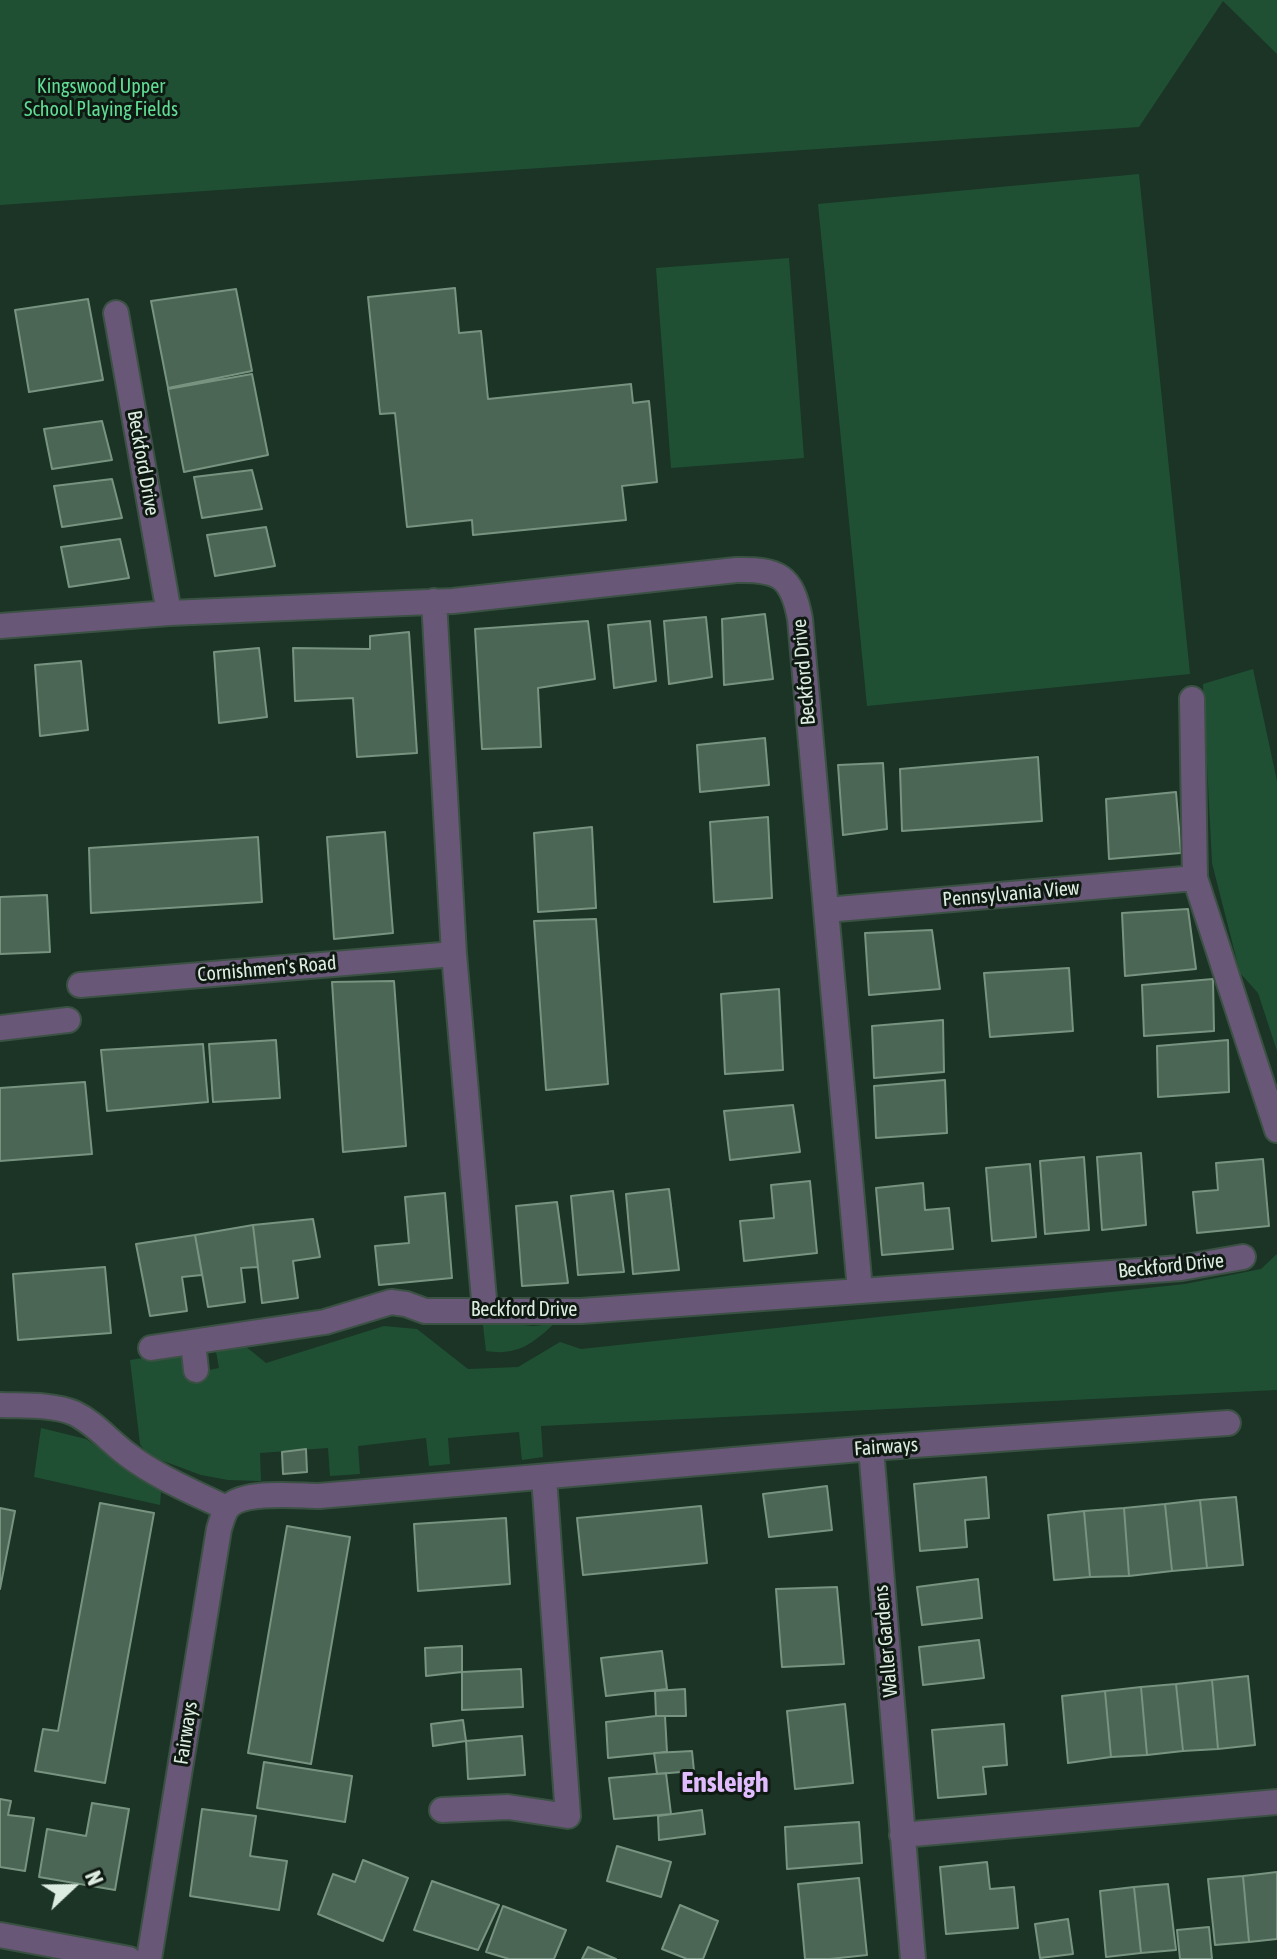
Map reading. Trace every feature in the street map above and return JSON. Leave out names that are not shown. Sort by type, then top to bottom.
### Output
[{"type":"street","name":"Beckford Drive","points":[[116,313],[169,613]]},
{"type":"street","name":"Beckford Drive","points":[[0,626],[169,613],[453,601],[736,570],[762,570],[783,579],[796,595],[800,619],[860,1290]]},
{"type":"street","points":[[434,601],[454,954],[485,1311]]},
{"type":"street","points":[[1192,699],[1195,878],[1277,1130]]},
{"type":"street","name":"Pennsylvania View","points":[[826,910],[1195,878]]},
{"type":"street","name":"Cornishmen's Road","points":[[80,985],[454,954]]},
{"type":"street","points":[[0,1028],[68,1020]]},
{"type":"street","name":"Beckford Drive","points":[[151,1348],[325,1322],[391,1302],[425,1311],[581,1311],[1181,1268],[1243,1257]]},
{"type":"street","points":[[193,1342],[196,1370]]},
{"type":"street","points":[[0,1405],[48,1407],[72,1413],[93,1425],[128,1455],[171,1481],[226,1508]]},
{"type":"street","name":"Fairways","points":[[149,1959],[219,1529],[226,1508],[238,1499],[256,1495],[319,1496],[871,1448],[1228,1423]]},
{"type":"street","name":"Waller Gardens","points":[[871,1448],[913,1959]]},
{"type":"street","points":[[442,1810],[508,1807],[568,1816],[544,1477]]},
{"type":"street","points":[[902,1835],[1277,1802]]},
{"type":"street","points":[[0,1935],[129,1959]]},
{"type":"green space","name":"Kingswood Upper School Playing Fields","points":[[0,0],[1277,0],[1277,54],[1223,1],[1139,127],[0,205]]},
{"type":"green space","points":[[1139,174],[1190,674],[867,706],[818,204]]},
{"type":"green space","points":[[789,258],[804,458],[671,468],[656,268]]},
{"type":"green space","points":[[1253,669],[1277,781],[1277,1051],[1258,993],[1240,973],[1212,863],[1203,684]]},
{"type":"green space","points":[[1277,1254],[1277,1390],[541,1426],[543,1457],[522,1460],[519,1432],[448,1438],[450,1464],[429,1466],[426,1438],[358,1446],[360,1474],[330,1476],[328,1448],[260,1453],[261,1481],[201,1475],[147,1455],[140,1444],[130,1360],[180,1352],[188,1358],[190,1374],[219,1368],[215,1346],[239,1341],[266,1363],[384,1326],[417,1329],[468,1369],[518,1367],[560,1342],[581,1349],[1185,1284],[1261,1269]]},
{"type":"green space","points":[[505,1323],[533,1326],[554,1324],[523,1347],[507,1352],[486,1351],[483,1325]]},
{"type":"green space","points":[[41,1428],[86,1439],[161,1492],[160,1505],[34,1477]]},
{"type":"building","points":[[455,288],[459,333],[481,331],[488,399],[631,384],[633,403],[649,401],[657,482],[622,486],[626,520],[473,535],[472,520],[407,527],[395,413],[380,414],[368,297]]},
{"type":"building","points":[[236,289],[252,371],[168,388],[151,301]]},
{"type":"building","points":[[88,299],[103,380],[29,392],[15,310]]},
{"type":"building","points":[[252,374],[268,455],[184,472],[168,389]]},
{"type":"building","points":[[102,421],[112,460],[52,469],[44,429]]},
{"type":"building","points":[[252,470],[262,509],[202,518],[194,477]]},
{"type":"building","points":[[112,479],[122,518],[62,527],[54,486]]},
{"type":"building","points":[[266,527],[275,566],[215,576],[207,535]]},
{"type":"building","points":[[120,539],[129,578],[69,587],[61,547]]},
{"type":"building","points":[[765,614],[773,679],[724,685],[722,619]]},
{"type":"building","points":[[706,617],[712,677],[669,684],[664,621]]},
{"type":"building","points":[[588,621],[595,679],[538,688],[541,747],[482,749],[475,629]]},
{"type":"building","points":[[650,621],[656,681],[614,688],[608,625]]},
{"type":"building","points":[[409,632],[417,753],[357,757],[353,698],[295,701],[293,648],[370,649],[370,636]]},
{"type":"building","points":[[259,648],[267,717],[219,723],[214,652]]},
{"type":"building","points":[[81,661],[88,730],[40,736],[35,665]]},
{"type":"building","points":[[765,738],[769,785],[700,792],[697,745]]},
{"type":"building","points":[[1038,757],[1042,821],[902,831],[900,769]]},
{"type":"building","points":[[883,763],[887,829],[843,835],[838,765]]},
{"type":"building","points":[[1176,792],[1181,853],[1109,859],[1106,799]]},
{"type":"building","points":[[768,817],[772,898],[714,902],[710,822]]},
{"type":"building","points":[[592,827],[596,908],[538,912],[534,833]]},
{"type":"building","points":[[385,832],[393,933],[334,939],[327,837]]},
{"type":"building","points":[[258,837],[262,902],[91,913],[89,848]]},
{"type":"building","points":[[47,895],[50,952],[0,954],[0,897]]},
{"type":"building","points":[[1188,909],[1196,969],[1125,976],[1122,913]]},
{"type":"building","points":[[596,919],[608,1084],[546,1090],[534,921]]},
{"type":"building","points":[[932,930],[940,989],[869,995],[865,933]]},
{"type":"building","points":[[1069,968],[1073,1031],[990,1037],[984,973]]},
{"type":"building","points":[[1213,979],[1214,1031],[1144,1036],[1142,985]]},
{"type":"building","points":[[394,981],[406,1146],[343,1152],[332,982]]},
{"type":"building","points":[[779,989],[783,1070],[725,1074],[721,994]]},
{"type":"building","points":[[943,1020],[944,1072],[874,1078],[872,1026]]},
{"type":"building","points":[[276,1040],[280,1098],[213,1102],[209,1044]]},
{"type":"building","points":[[1228,1040],[1229,1092],[1158,1097],[1157,1046]]},
{"type":"building","points":[[203,1044],[208,1102],[107,1111],[101,1050]]},
{"type":"building","points":[[945,1080],[947,1133],[876,1138],[874,1086]]},
{"type":"building","points":[[85,1082],[92,1154],[0,1161],[0,1088]]},
{"type":"building","points":[[793,1105],[800,1152],[730,1160],[724,1111]]},
{"type":"building","points":[[1141,1153],[1146,1225],[1102,1230],[1097,1157]]},
{"type":"building","points":[[1084,1157],[1089,1230],[1045,1234],[1040,1161]]},
{"type":"building","points":[[1263,1159],[1269,1226],[1197,1233],[1193,1192],[1218,1190],[1216,1163]]},
{"type":"building","points":[[1030,1164],[1036,1237],[992,1241],[986,1168]]},
{"type":"building","points":[[810,1181],[817,1253],[744,1261],[740,1221],[774,1218],[771,1185]]},
{"type":"building","points":[[923,1183],[925,1210],[949,1208],[953,1249],[882,1255],[876,1188]]},
{"type":"building","points":[[669,1189],[679,1270],[633,1274],[626,1194]]},
{"type":"building","points":[[613,1191],[624,1272],[578,1275],[571,1196]]},
{"type":"building","points":[[445,1193],[452,1278],[379,1285],[375,1246],[409,1243],[405,1197]]},
{"type":"building","points":[[557,1202],[568,1283],[522,1286],[516,1206]]},
{"type":"building","points":[[313,1219],[320,1257],[293,1261],[298,1298],[262,1303],[253,1225]]},
{"type":"building","points":[[253,1225],[258,1267],[241,1268],[245,1302],[208,1307],[195,1235]]},
{"type":"building","points":[[195,1235],[202,1275],[182,1277],[187,1311],[150,1316],[136,1244]]},
{"type":"building","points":[[105,1267],[111,1333],[18,1340],[13,1274]]},
{"type":"building","points":[[306,1449],[307,1472],[283,1474],[282,1452]]},
{"type":"building","points":[[986,1477],[989,1518],[965,1520],[967,1547],[920,1551],[914,1484]]},
{"type":"building","points":[[827,1486],[832,1530],[769,1537],[763,1494]]},
{"type":"building","points":[[1236,1497],[1243,1565],[1207,1568],[1200,1500]]},
{"type":"building","points":[[1200,1500],[1207,1568],[1172,1571],[1165,1504]]},
{"type":"building","points":[[100,1503],[154,1513],[105,1783],[35,1771],[43,1729],[58,1731]]},
{"type":"building","points":[[1165,1504],[1172,1571],[1129,1576],[1124,1508]]},
{"type":"building","points":[[701,1506],[707,1563],[583,1575],[577,1518]]},
{"type":"building","points":[[0,1508],[15,1511],[0,1589]]},
{"type":"building","points":[[1124,1508],[1129,1576],[1090,1577],[1084,1511]]},
{"type":"building","points":[[1084,1511],[1090,1577],[1054,1580],[1048,1515]]},
{"type":"building","points":[[506,1518],[510,1584],[418,1591],[414,1524]]},
{"type":"building","points":[[287,1526],[350,1537],[311,1764],[248,1753]]},
{"type":"building","points":[[978,1579],[982,1618],[922,1625],[917,1587]]},
{"type":"building","points":[[837,1587],[844,1664],[782,1667],[776,1589]]},
{"type":"building","points":[[979,1640],[984,1678],[923,1685],[919,1647]]},
{"type":"building","points":[[462,1646],[462,1672],[426,1676],[425,1648]]},
{"type":"building","points":[[662,1651],[667,1689],[606,1696],[601,1658]]},
{"type":"building","points":[[521,1669],[523,1707],[462,1710],[462,1672]]},
{"type":"building","points":[[1248,1676],[1255,1745],[1218,1749],[1212,1680]]},
{"type":"building","points":[[1212,1680],[1218,1749],[1183,1751],[1176,1684]]},
{"type":"building","points":[[1176,1684],[1183,1751],[1147,1755],[1141,1687]]},
{"type":"building","points":[[1141,1687],[1147,1755],[1111,1757],[1105,1691]]},
{"type":"building","points":[[685,1689],[686,1716],[656,1716],[655,1691]]},
{"type":"building","points":[[1105,1691],[1111,1757],[1068,1763],[1062,1696]]},
{"type":"building","points":[[845,1704],[853,1783],[795,1789],[787,1711]]},
{"type":"building","points":[[665,1716],[667,1752],[608,1758],[606,1722]]},
{"type":"building","points":[[463,1720],[466,1741],[433,1746],[431,1724]]},
{"type":"building","points":[[1004,1724],[1007,1765],[983,1767],[986,1794],[938,1798],[932,1730]]},
{"type":"building","points":[[522,1736],[525,1775],[468,1779],[466,1741]]},
{"type":"building","points":[[692,1751],[694,1771],[657,1774],[654,1753]]},
{"type":"building","points":[[264,1762],[352,1776],[345,1822],[257,1808]]},
{"type":"building","points":[[666,1773],[671,1814],[614,1819],[609,1778]]},
{"type":"building","points":[[0,1799],[11,1801],[8,1815],[34,1818],[25,1871],[0,1867]]},
{"type":"building","points":[[92,1803],[129,1809],[115,1890],[39,1877],[47,1829],[86,1836]]},
{"type":"building","points":[[202,1809],[256,1816],[250,1856],[287,1861],[279,1910],[190,1896]]},
{"type":"building","points":[[702,1810],[705,1834],[659,1840],[658,1816]]},
{"type":"building","points":[[859,1822],[862,1863],[787,1869],[785,1827]]},
{"type":"building","points":[[617,1846],[671,1862],[661,1897],[607,1881]]},
{"type":"building","points":[[363,1860],[408,1878],[383,1941],[318,1914],[333,1874],[355,1882]]},
{"type":"building","points":[[987,1862],[990,1889],[1014,1887],[1018,1928],[946,1934],[940,1867]]},
{"type":"building","points":[[1277,1872],[1277,1939],[1249,1942],[1243,1876]]},
{"type":"building","points":[[1243,1876],[1249,1942],[1215,1945],[1208,1879]]},
{"type":"building","points":[[859,1878],[867,1955],[805,1959],[798,1884]]},
{"type":"building","points":[[432,1881],[499,1905],[478,1950],[414,1930]]},
{"type":"building","points":[[1168,1884],[1176,1950],[1141,1953],[1134,1887]]},
{"type":"building","points":[[1134,1887],[1141,1953],[1106,1957],[1100,1891]]},
{"type":"building","points":[[680,1905],[718,1921],[703,1959],[687,1959],[662,1949]]},
{"type":"building","points":[[503,1906],[566,1930],[554,1959],[509,1959],[486,1952]]},
{"type":"building","points":[[1068,1919],[1073,1954],[1040,1958],[1035,1924]]},
{"type":"building","points":[[1209,1927],[1212,1959],[1180,1959],[1177,1930]]},
{"type":"building","points":[[588,1947],[616,1959],[582,1959]]},
{"type":"district","name":"Ensleigh","points":[[725,1783]]}]
